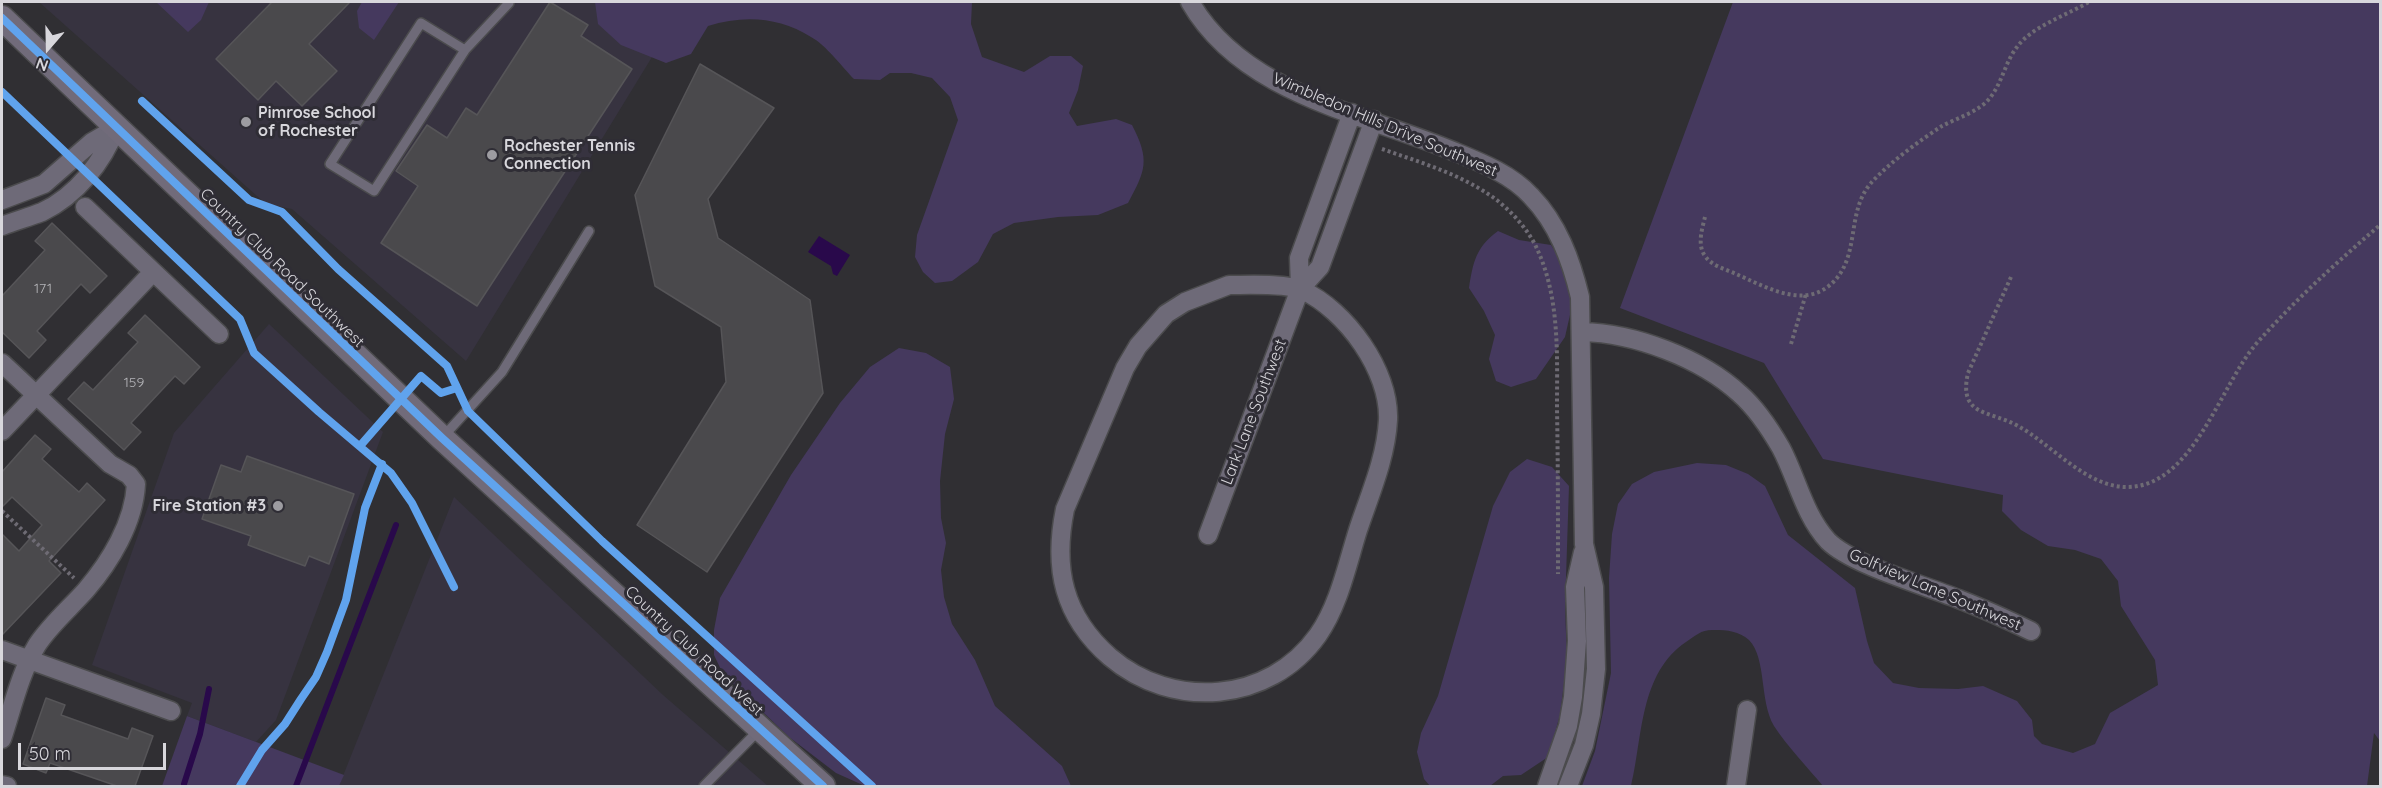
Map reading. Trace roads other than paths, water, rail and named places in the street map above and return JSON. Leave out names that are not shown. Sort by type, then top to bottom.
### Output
[{"type":"main road","name":"Country Club Road Southwest","points":[[2,18],[442,438],[548,535]]},
{"type":"main road","name":"Country Club Road West","points":[[548,535],[824,786]]},
{"type":"street","name":"Wimbledon Hills Drive Southwest","points":[[1190,2],[1207,28],[1252,67],[1278,83],[1470,158],[1502,174],[1530,194],[1548,216],[1573,266],[1580,297],[1582,332],[1584,544],[1575,587],[1577,641],[1573,697],[1568,726],[1547,786]]},
{"type":"street","name":"Lark Lane Southwest","points":[[1300,289],[1299,258],[1352,113]]},
{"type":"street","name":"Lark Lane Southwest","points":[[1208,535],[1300,289],[1320,267],[1374,120]]},
{"type":"street","points":[[116,128],[105,154],[74,189],[43,211],[7,224],[2,200],[44,184],[92,142],[116,128]]},
{"type":"street","points":[[86,207],[219,334]]},
{"type":"street","points":[[2,432],[153,272]]},
{"type":"street","points":[[1229,285],[1300,289],[1326,306],[1367,349],[1377,371],[1388,417],[1381,460],[1332,611],[1304,654],[1284,670],[1261,682],[1231,691],[1201,694],[1172,690],[1148,682],[1124,669],[1099,647],[1086,632],[1068,598],[1061,577],[1059,555],[1065,509],[1125,368],[1150,330],[1166,314],[1185,302],[1229,285]]},
{"type":"street","name":"Golfview Lane Southwest","points":[[1582,332],[1630,338],[1673,354],[1713,374],[1740,394],[1760,416],[1781,449],[1815,522],[1829,541],[1848,555],[1964,601],[2031,631]]},
{"type":"street","points":[[2,363],[110,464],[134,479],[136,484],[131,512],[119,540],[100,572],[44,636],[29,660],[2,740]]},
{"type":"street","name":"Wimbledon Hills Drive Southwest","points":[[1568,786],[1584,745],[1591,714],[1596,669],[1594,587],[1584,544]]},
{"type":"street","points":[[2,650],[171,711]]},
{"type":"street","points":[[1736,786],[1747,711]]},
{"type":"street","points":[[2,785],[6,786]]},
{"type":"lane","points":[[465,50],[421,23],[330,164],[374,191],[465,50],[509,3]]},
{"type":"lane","points":[[442,438],[502,372],[589,231]]},
{"type":"lane","points":[[704,786],[759,729]]},
{"type":"waterway","points":[[296,786],[396,525]]},
{"type":"waterway","points":[[184,784],[200,734],[209,689]]},
{"type":"place","name":"Pimrose School of Rochester","points":[[246,122]]},
{"type":"place","name":"Rochester Tennis Connection","points":[[492,155]]},
{"type":"place","name":"Fire Station #3","points":[[278,506]]}]
